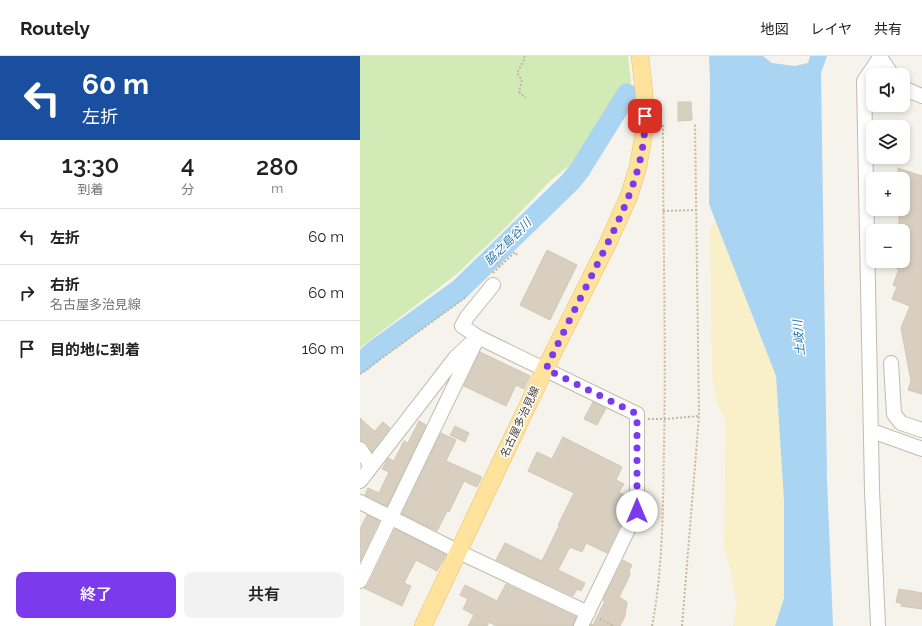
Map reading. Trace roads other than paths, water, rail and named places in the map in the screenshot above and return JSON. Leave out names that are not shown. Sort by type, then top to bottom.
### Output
[{"type":"main road","name":"名古屋多治見線","points":[[423,626],[607,245],[629,196],[638,167],[645,128],[644,92],[640,56]]},
{"type":"street","points":[[878,626],[872,490],[864,82],[880,56],[888,68]]},
{"type":"street","points":[[910,91],[922,96]]},
{"type":"street","points":[[492,280],[462,326],[478,337],[637,414],[637,511],[581,626]]},
{"type":"street","points":[[360,481],[456,357],[478,337]]},
{"type":"street","points":[[360,580],[478,337]]},
{"type":"street","points":[[891,363],[894,414],[901,423],[922,430]]},
{"type":"street","points":[[872,431],[922,449]]},
{"type":"street","points":[[360,449],[371,466]]},
{"type":"street","points":[[360,502],[459,552],[588,613]]},
{"type":"water","name":"土岐川","points":[[709,56],[763,56],[772,63],[795,66],[808,63],[810,56],[827,56],[821,73],[827,479],[833,626],[775,626],[784,598],[784,500],[776,376],[709,204]]},
{"type":"waterway","name":"脇之島谷川","points":[[360,363],[460,289],[570,182],[579,171],[627,94]]}]
